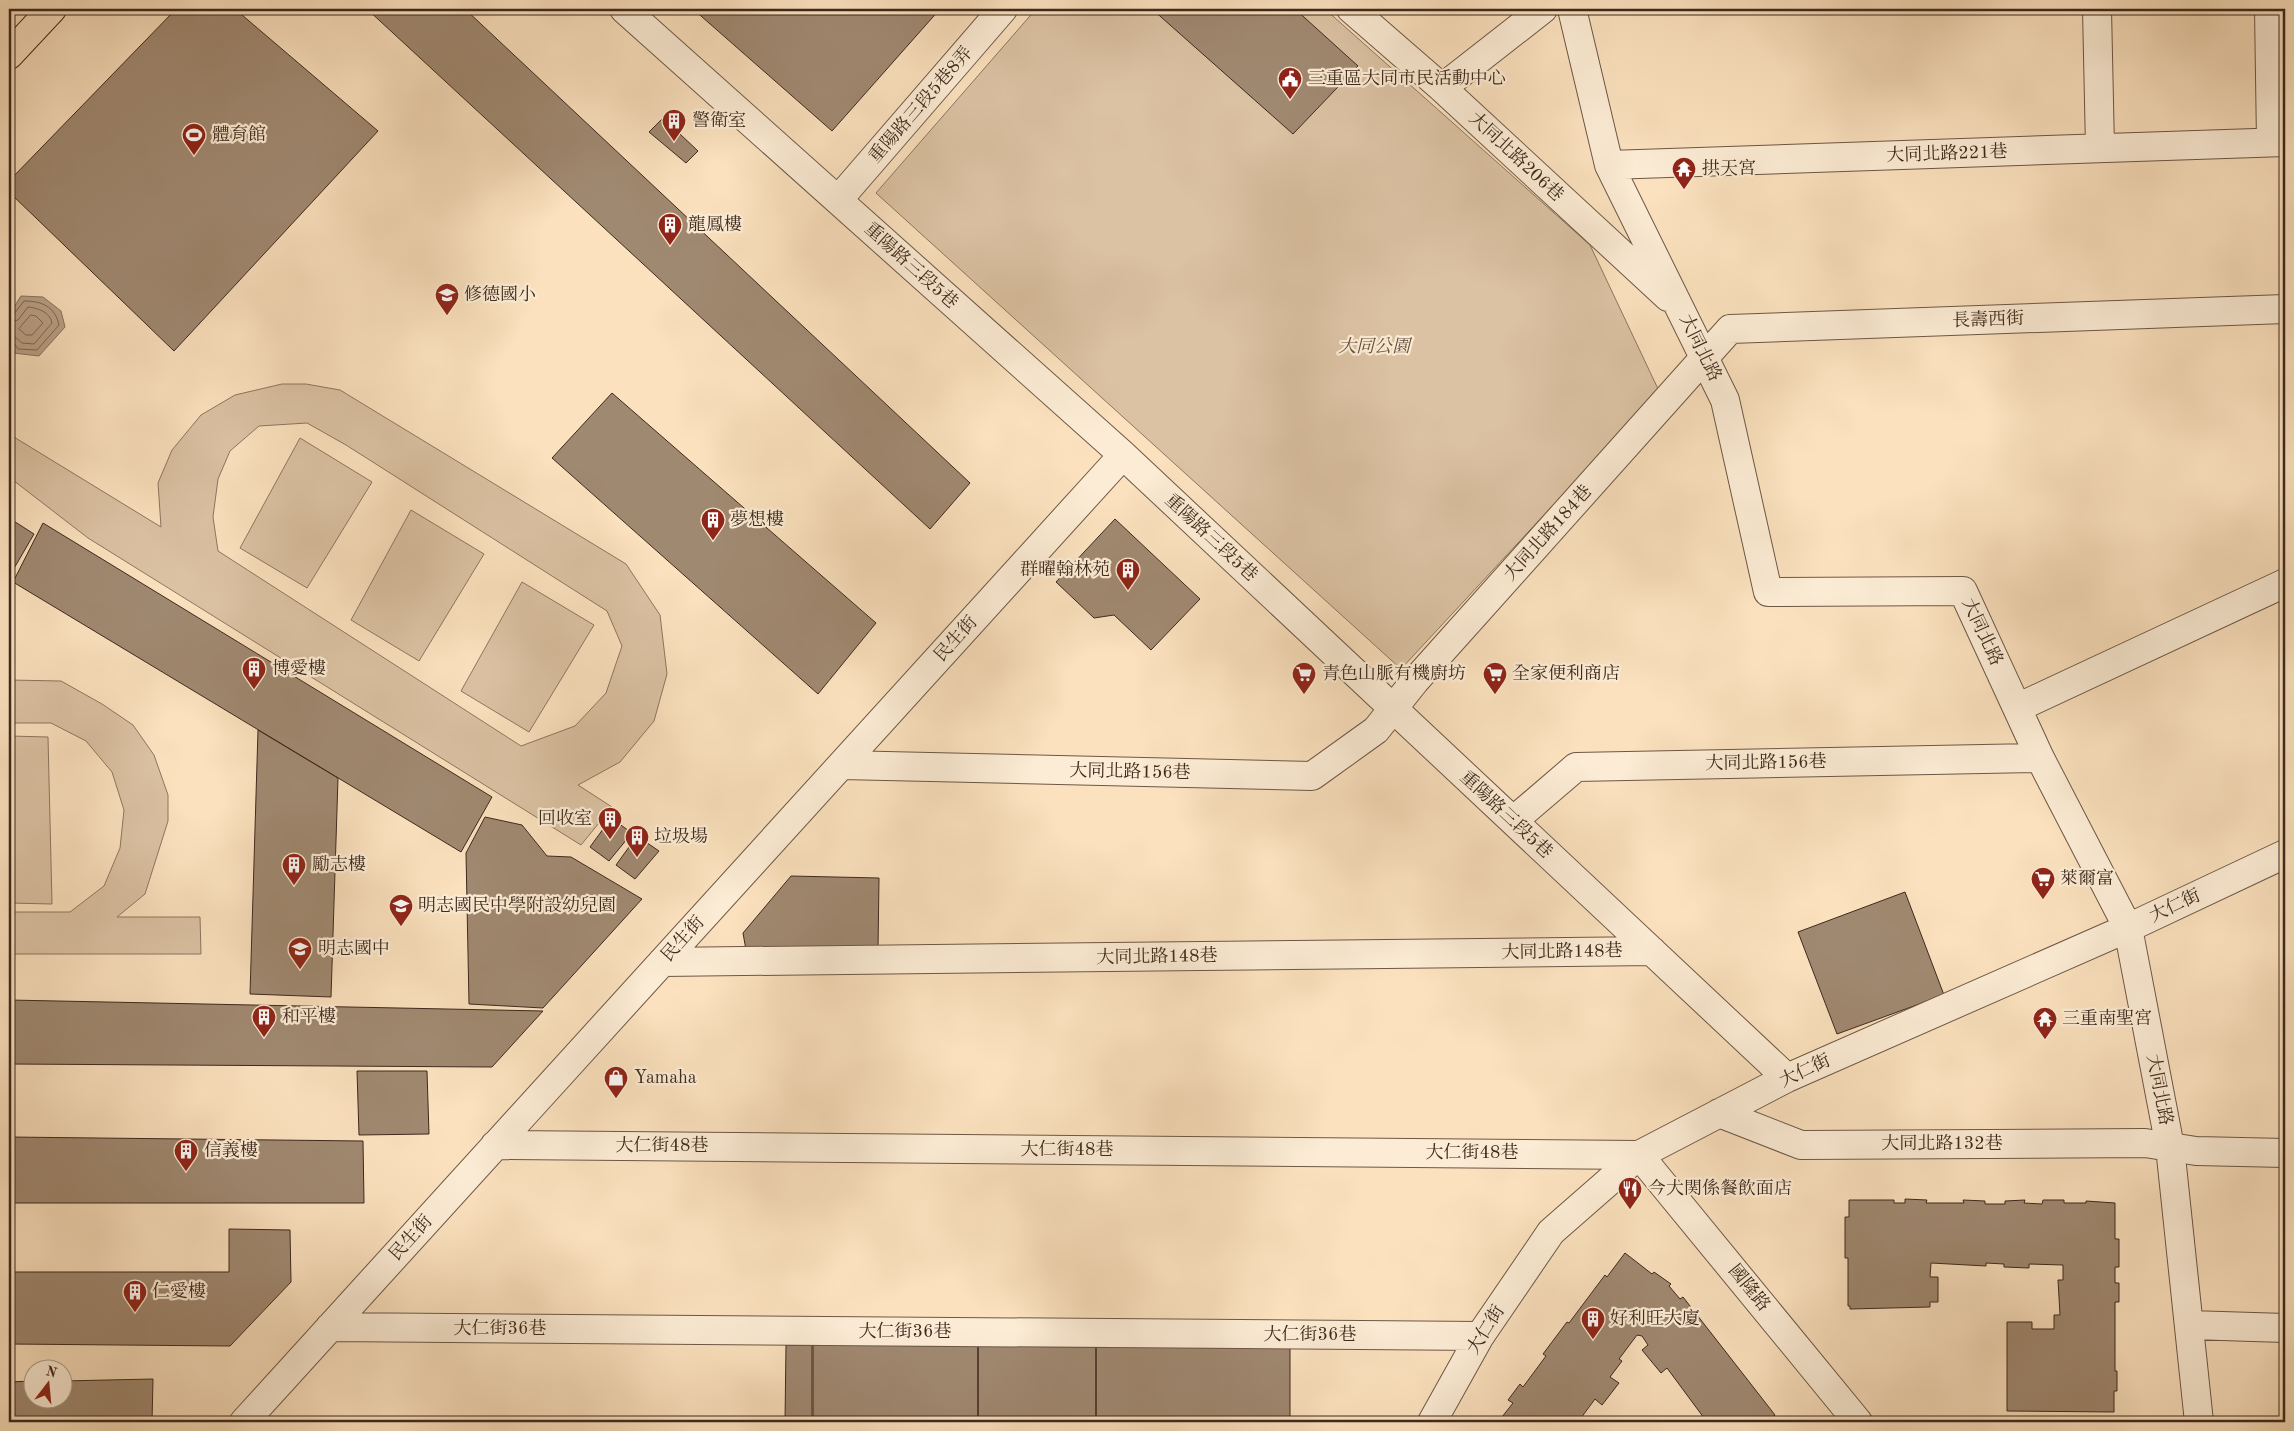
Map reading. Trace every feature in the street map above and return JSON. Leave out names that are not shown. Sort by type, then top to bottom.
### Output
[{"type":"main road","points":[[9,55],[52,9]]},
{"type":"street","name":"重陽路三段5巷","points":[[624,9],[1123,456],[1787,1078]]},
{"type":"street","name":"重陽路三段5巷8弄","points":[[838,200],[1003,9]]},
{"type":"street","name":"大同北路206巷","points":[[1351,9],[1442,88],[1679,307]]},
{"type":"street","points":[[1442,88],[1543,9]]},
{"type":"street","name":"大同北路","points":[[1572,9],[1609,165],[1725,400],[1768,592],[1963,591],[2040,758],[2128,928],[2170,1146],[2199,1422]]},
{"type":"street","points":[[2097,9],[2100,148]]},
{"type":"street","points":[[2269,9],[2278,142]]},
{"type":"street","name":"大同北路221巷","points":[[1609,165],[2278,142]]},
{"type":"street","name":"長壽西街","points":[[1705,358],[1730,329],[2285,309]]},
{"type":"street","name":"大同北路184巷","points":[[1393,709],[1415,681],[1705,358]]},
{"type":"street","name":"民生街","points":[[244,1422],[1123,456]]},
{"type":"street","points":[[2017,708],[2285,583]]},
{"type":"street","name":"大同北路156巷","points":[[842,764],[1312,776],[1376,730],[1393,709]]},
{"type":"street","name":"大同北路156巷","points":[[1513,821],[1576,767],[2040,758]]},
{"type":"street","name":"大仁街","points":[[1432,1422],[1480,1336],[1551,1232],[1639,1155],[1787,1078],[2128,928],[2285,854]]},
{"type":"street","name":"大同北路148巷","points":[[662,962],[1652,951]]},
{"type":"street","name":"大同北路132巷","points":[[1719,1114],[1801,1145],[2145,1143],[2196,1151],[2285,1153]]},
{"type":"street","name":"大仁街48巷","points":[[495,1145],[1639,1155]]},
{"type":"street","name":"國隆路","points":[[1639,1155],[1858,1422]]},
{"type":"street","points":[[2190,1325],[2285,1328]]},
{"type":"street","name":"大仁街36巷","points":[[330,1328],[1480,1336]]},
{"type":"green space","name":"大同公園","points":[[1036,9],[1325,9],[1590,245],[1659,391],[1401,669],[876,193]]},
{"type":"green space","points":[[282,384],[306,384],[340,390],[626,564],[660,615],[667,674],[654,721],[620,762],[578,785],[612,807],[581,845],[88,538],[9,477],[9,434],[161,527],[158,483],[172,450],[201,415],[235,395]],"holes":[[[307,423],[346,445],[607,611],[622,646],[606,693],[575,726],[521,746],[218,551],[213,517],[218,479],[230,451],[259,426]]]},
{"type":"green space","points":[[300,438],[372,482],[307,588],[240,548]]},
{"type":"green space","points":[[411,510],[484,554],[419,661],[351,620]]},
{"type":"green space","points":[[522,582],[594,625],[529,732],[461,691]]},
{"type":"green space","points":[[9,680],[61,681],[102,704],[133,725],[154,755],[168,795],[168,821],[145,894],[117,917],[200,917],[201,954],[9,954],[9,912],[70,912],[104,886],[120,848],[124,810],[112,772],[86,741],[51,723],[9,723]]},
{"type":"green space","points":[[9,736],[48,737],[52,904],[9,903]]},
{"type":"water","points":[[21,296],[43,297],[61,311],[65,327],[39,356],[13,353],[10,344],[8,323]]},
{"type":"building","name":"體育館","points":[[176,9],[235,9],[378,131],[174,351],[9,192],[9,181]]},
{"type":"building","name":"龍鳳樓","points":[[367,9],[465,9],[970,483],[930,529]]},
{"type":"building","points":[[693,9],[940,9],[832,131]]},
{"type":"building","name":"三重區大同市民活動中心","points":[[1152,9],[1295,9],[1358,66],[1293,134]]},
{"type":"building","name":"警衛室","points":[[663,118],[698,151],[686,163],[649,132]]},
{"type":"building","name":"夢想樓","points":[[612,393],[876,623],[818,694],[552,458]]},
{"type":"building","points":[[9,518],[34,534],[9,577]]},
{"type":"building","name":"群曜翰林苑","points":[[1115,519],[1200,599],[1151,650],[1114,615],[1094,618],[1056,582]]},
{"type":"building","name":"博愛樓","points":[[43,523],[492,797],[461,852],[13,582]]},
{"type":"building","name":"勵志樓","points":[[258,730],[338,778],[331,997],[250,994]]},
{"type":"building","points":[[485,817],[522,825],[547,856],[571,857],[642,899],[543,1008],[469,1004],[466,853]]},
{"type":"building","name":"回收室","points":[[611,818],[632,833],[609,861],[590,847]]},
{"type":"building","name":"垃圾場","points":[[637,836],[659,851],[635,879],[616,865]]},
{"type":"building","points":[[791,876],[879,878],[878,950],[746,950],[743,933]]},
{"type":"building","points":[[1905,892],[1944,995],[1837,1034],[1798,932]]},
{"type":"building","name":"和平樓","points":[[9,1000],[543,1011],[492,1067],[9,1064]]},
{"type":"building","points":[[357,1071],[427,1071],[429,1134],[359,1135]]},
{"type":"building","name":"信義樓","points":[[9,1137],[363,1141],[364,1203],[9,1203]]},
{"type":"building","points":[[1905,1199],[1927,1200],[1926,1203],[1964,1203],[1963,1200],[1985,1201],[1985,1204],[2005,1204],[2005,1201],[2025,1200],[2024,1203],[2042,1204],[2043,1200],[2064,1200],[2064,1203],[2086,1203],[2086,1201],[2115,1203],[2115,1239],[2119,1239],[2119,1267],[2115,1267],[2115,1283],[2119,1283],[2119,1302],[2115,1302],[2115,1371],[2117,1371],[2117,1391],[2114,1391],[2114,1412],[2007,1411],[2007,1322],[2032,1322],[2032,1329],[2054,1329],[2054,1315],[2060,1315],[2058,1280],[2063,1280],[2063,1265],[2029,1264],[2029,1268],[2004,1267],[2004,1264],[1986,1263],[1986,1266],[1931,1263],[1930,1277],[1938,1277],[1938,1302],[1930,1302],[1930,1307],[1850,1309],[1850,1306],[1848,1306],[1848,1258],[1845,1258],[1845,1217],[1849,1217],[1849,1200],[1894,1200],[1894,1203],[1905,1203]]},
{"type":"building","name":"仁愛樓","points":[[229,1229],[290,1230],[291,1282],[230,1346],[9,1344],[9,1272],[229,1272]]},
{"type":"building","name":"好利旺大廈","points":[[1625,1253],[1652,1274],[1654,1272],[1671,1284],[1669,1286],[1680,1299],[1683,1297],[1775,1415],[1766,1422],[1707,1422],[1667,1368],[1661,1373],[1642,1350],[1648,1345],[1642,1336],[1637,1335],[1619,1359],[1622,1361],[1610,1377],[1619,1383],[1602,1405],[1595,1399],[1578,1422],[1498,1422],[1513,1403],[1508,1400],[1520,1384],[1523,1387],[1546,1356],[1543,1354],[1567,1322],[1569,1323],[1605,1275],[1607,1277]]},
{"type":"building","points":[[786,1345],[812,1345],[812,1422],[785,1422]]},
{"type":"building","points":[[813,1345],[978,1346],[978,1422],[813,1422]]},
{"type":"building","points":[[978,1346],[1096,1347],[1096,1422],[978,1422]]},
{"type":"building","points":[[1096,1347],[1290,1348],[1290,1422],[1096,1422]]},
{"type":"building","points":[[153,1379],[152,1422],[9,1422],[9,1382],[22,1381],[22,1408],[72,1408],[72,1381]]},
{"type":"building","points":[[1901,1421],[1996,1422],[1902,1422]]},
{"type":"place","name":"三重區大同市民活動中心","points":[[1290,100]]},
{"type":"place","name":"警衛室","points":[[674,142]]},
{"type":"place","name":"體育館","points":[[194,156]]},
{"type":"place","name":"拱天宮","points":[[1684,190]]},
{"type":"place","name":"龍鳳樓","points":[[670,246]]},
{"type":"place","name":"修德國小","points":[[447,316]]},
{"type":"place","name":"夢想樓","points":[[713,541]]},
{"type":"place","name":"群曜翰林苑","points":[[1128,591]]},
{"type":"place","name":"博愛樓","points":[[254,690]]},
{"type":"place","name":"青色山脈有機廚坊","points":[[1304,695]]},
{"type":"place","name":"全家便利商店","points":[[1495,695]]},
{"type":"place","name":"回收室","points":[[610,840]]},
{"type":"place","name":"垃圾場","points":[[637,858]]},
{"type":"place","name":"勵志樓","points":[[294,886]]},
{"type":"place","name":"萊爾富","points":[[2043,900]]},
{"type":"place","name":"明志國民中學附設幼兒園","points":[[401,927]]},
{"type":"place","name":"明志國中","points":[[300,970]]},
{"type":"place","name":"和平樓","points":[[264,1038]]},
{"type":"place","name":"三重南聖宮","points":[[2045,1040]]},
{"type":"place","name":"Yamaha","points":[[616,1099]]},
{"type":"place","name":"信義樓","points":[[186,1172]]},
{"type":"place","name":"今大関係餐飲面店","points":[[1630,1210]]},
{"type":"place","name":"仁愛樓","points":[[135,1313]]},
{"type":"place","name":"好利旺大廈","points":[[1593,1340]]}]
